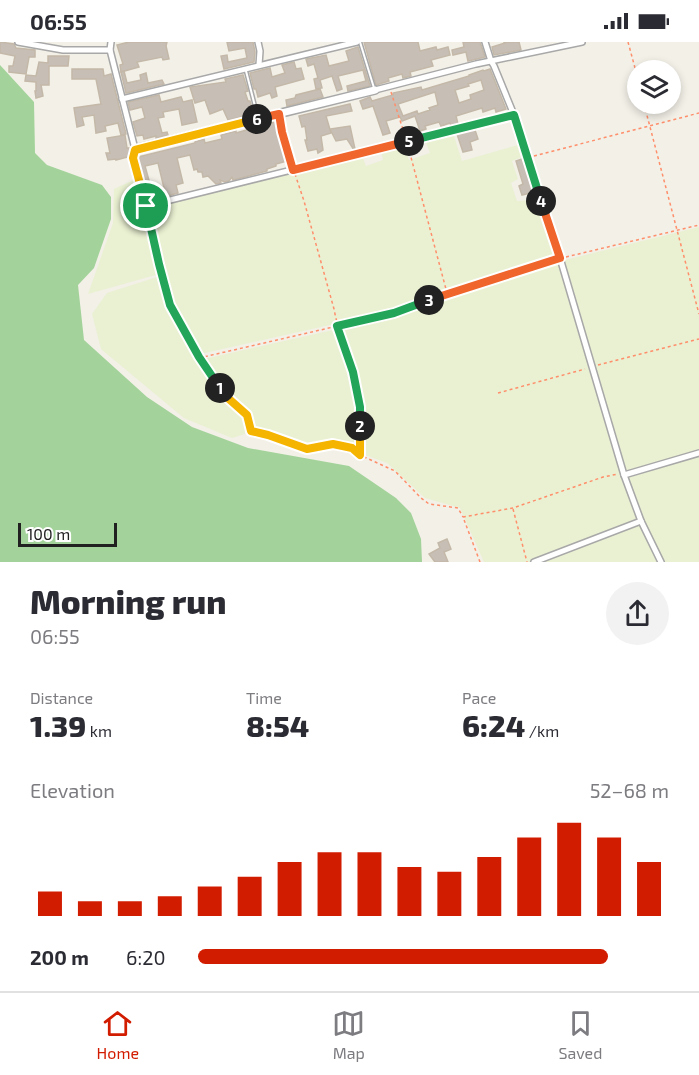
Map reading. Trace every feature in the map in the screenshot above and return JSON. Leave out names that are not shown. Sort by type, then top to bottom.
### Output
[{"type":"street","points":[[18,42],[63,50],[110,50]]},
{"type":"street","points":[[111,42],[110,50],[135,150],[133,158],[146,206],[514,115]]},
{"type":"street","points":[[258,42],[259,65]]},
{"type":"street","points":[[122,99],[346,43],[359,42]]},
{"type":"street","points":[[485,42],[514,115],[560,258],[624,475],[641,521],[661,562]]},
{"type":"street","points":[[135,150],[491,61],[582,42]]},
{"type":"street","points":[[624,475],[699,453]]},
{"type":"street","points":[[534,562],[641,521]]},
{"type":"lane","points":[[359,42],[375,90]]},
{"type":"lane","points":[[245,68],[258,119]]},
{"type":"lane","points":[[279,114],[293,170]]},
{"type":"path","points":[[628,42],[633,60]]},
{"type":"path","points":[[389,86],[407,141],[447,294]]},
{"type":"path","points":[[527,158],[699,113]]},
{"type":"path","points":[[647,114],[699,314]]},
{"type":"path","points":[[293,170],[304,201],[337,326],[353,372],[360,407],[360,455]]},
{"type":"path","points":[[146,206],[170,305],[199,357],[229,399],[247,415],[251,431],[307,449],[333,444],[352,448],[360,455],[395,471],[429,504],[458,508],[480,562]]},
{"type":"path","points":[[199,357],[394,313],[560,258],[699,225]]},
{"type":"path","points":[[498,393],[699,339]]},
{"type":"path","points":[[463,517],[513,508],[603,477],[615,474],[624,475]]},
{"type":"path","points":[[513,508],[527,562]]},
{"type":"green space","points":[[0,65],[34,102],[35,153],[47,165],[102,185],[111,197],[111,219],[94,268],[78,285],[84,340],[147,397],[192,427],[248,448],[349,466],[396,498],[411,513],[421,539],[422,562],[0,562]]},
{"type":"green space","points":[[453,133],[462,161],[518,145],[522,157],[512,161],[518,179],[511,183],[517,201],[538,200],[558,256],[379,314],[200,354],[171,304],[163,273],[88,294],[113,223],[114,189],[136,179],[143,208],[362,156],[366,166],[383,160],[381,151],[404,146],[409,160],[430,153],[425,140]]},
{"type":"green space","points":[[699,227],[699,562],[484,562],[460,508],[425,498],[387,463],[327,441],[308,443],[254,430],[249,415],[226,393],[204,359],[395,316],[565,260]]},
{"type":"green space","points":[[157,277],[179,330],[217,394],[245,419],[245,434],[232,438],[184,418],[101,349],[92,314],[107,293]]},
{"type":"building","points":[[0,42],[14,44],[16,48],[35,50],[35,57],[29,57],[26,74],[9,72],[9,66],[13,66],[15,56],[0,53]]},
{"type":"building","points":[[129,42],[167,42],[169,59],[163,60],[162,57],[137,62],[139,67],[121,72],[120,65],[123,64],[117,45]]},
{"type":"building","points":[[227,42],[253,42],[254,62],[224,69],[221,56],[227,55],[228,62],[247,58],[245,48],[229,51]]},
{"type":"building","points":[[364,42],[418,42],[420,51],[448,47],[450,55],[431,60],[433,66],[410,72],[411,76],[403,78],[402,74],[376,85]]},
{"type":"building","points":[[463,42],[480,42],[485,57],[468,61],[466,52],[453,55],[452,50],[464,47]]},
{"type":"building","points":[[504,42],[519,42],[521,50],[494,55],[492,47]]},
{"type":"building","points":[[358,47],[370,86],[348,91],[347,86],[366,81],[363,70],[338,76],[342,89],[337,91],[332,76],[320,80],[322,88],[316,89],[314,79],[318,78],[314,64],[308,66],[306,59],[326,55],[329,66],[349,61],[346,51]]},
{"type":"building","points":[[48,56],[69,56],[68,66],[49,66],[49,85],[41,85],[43,96],[36,98],[36,82],[25,81],[26,75],[36,76],[39,62],[48,63]]},
{"type":"building","points":[[294,62],[296,69],[301,68],[304,79],[275,87],[277,96],[272,98],[270,93],[258,97],[250,73],[270,68],[272,77],[285,73],[282,65]]},
{"type":"building","points":[[72,69],[103,69],[104,76],[111,74],[126,134],[121,135],[118,123],[105,126],[106,131],[96,133],[94,115],[82,117],[84,125],[77,127],[74,108],[101,104],[96,79],[72,79]]},
{"type":"building","points":[[490,69],[506,109],[496,112],[495,108],[483,112],[482,108],[456,116],[458,124],[451,126],[450,123],[441,126],[439,122],[425,126],[426,129],[420,131],[415,116],[402,121],[400,117],[386,121],[390,133],[383,135],[373,106],[363,109],[360,101],[370,97],[372,101],[393,95],[393,93],[421,87],[422,90]],"holes":[[[481,80],[484,90],[470,95],[471,99],[459,103],[455,90]],[[435,92],[438,105],[418,114],[417,111],[403,116],[398,104]]]},
{"type":"building","points":[[124,71],[127,83],[141,80],[140,75],[146,73],[148,83],[162,80],[164,84],[126,93],[121,72]]},
{"type":"building","points":[[243,75],[248,91],[245,92],[254,114],[228,120],[223,109],[210,114],[205,100],[195,103],[190,87],[226,82],[225,79]]},
{"type":"building","points":[[320,89],[323,97],[287,106],[286,100]]},
{"type":"building","points":[[159,95],[161,102],[181,97],[183,102],[192,100],[197,122],[182,125],[179,109],[163,112],[164,117],[158,118],[162,133],[167,132],[168,135],[144,139],[143,135],[137,136],[133,122],[145,118],[142,107],[130,110],[128,102]]},
{"type":"building","points":[[350,104],[352,111],[326,116],[331,133],[321,136],[323,150],[318,153],[317,149],[308,151],[305,126],[302,127],[299,116]]},
{"type":"building","points":[[275,122],[287,161],[276,164],[267,171],[233,180],[232,177],[225,182],[220,180],[221,183],[216,184],[208,176],[203,177],[202,172],[194,170],[190,155],[177,158],[183,183],[176,185],[178,193],[164,197],[165,192],[158,163],[145,166],[153,195],[148,196],[138,157],[204,139],[205,143],[222,139],[221,135]]},
{"type":"building","points":[[350,126],[354,150],[347,139],[336,141],[330,129]]},
{"type":"building","points":[[475,130],[478,139],[470,142],[472,150],[463,152],[457,134]]},
{"type":"building","points":[[125,135],[127,148],[130,148],[128,157],[108,160],[106,153],[110,153],[107,138]]},
{"type":"building","points":[[522,159],[534,192],[522,195],[519,186],[523,184],[516,161]]},
{"type":"building","points":[[447,539],[451,549],[444,552],[448,562],[435,562],[429,554],[440,548],[438,543]]},
{"type":"route","points":[[279,114],[293,170],[514,115],[560,258],[394,313],[337,326],[353,372],[360,407],[360,455],[352,448],[333,444],[307,449],[251,431],[247,415],[216,383],[170,305],[146,206],[133,158],[135,150],[258,119],[279,114]]}]
